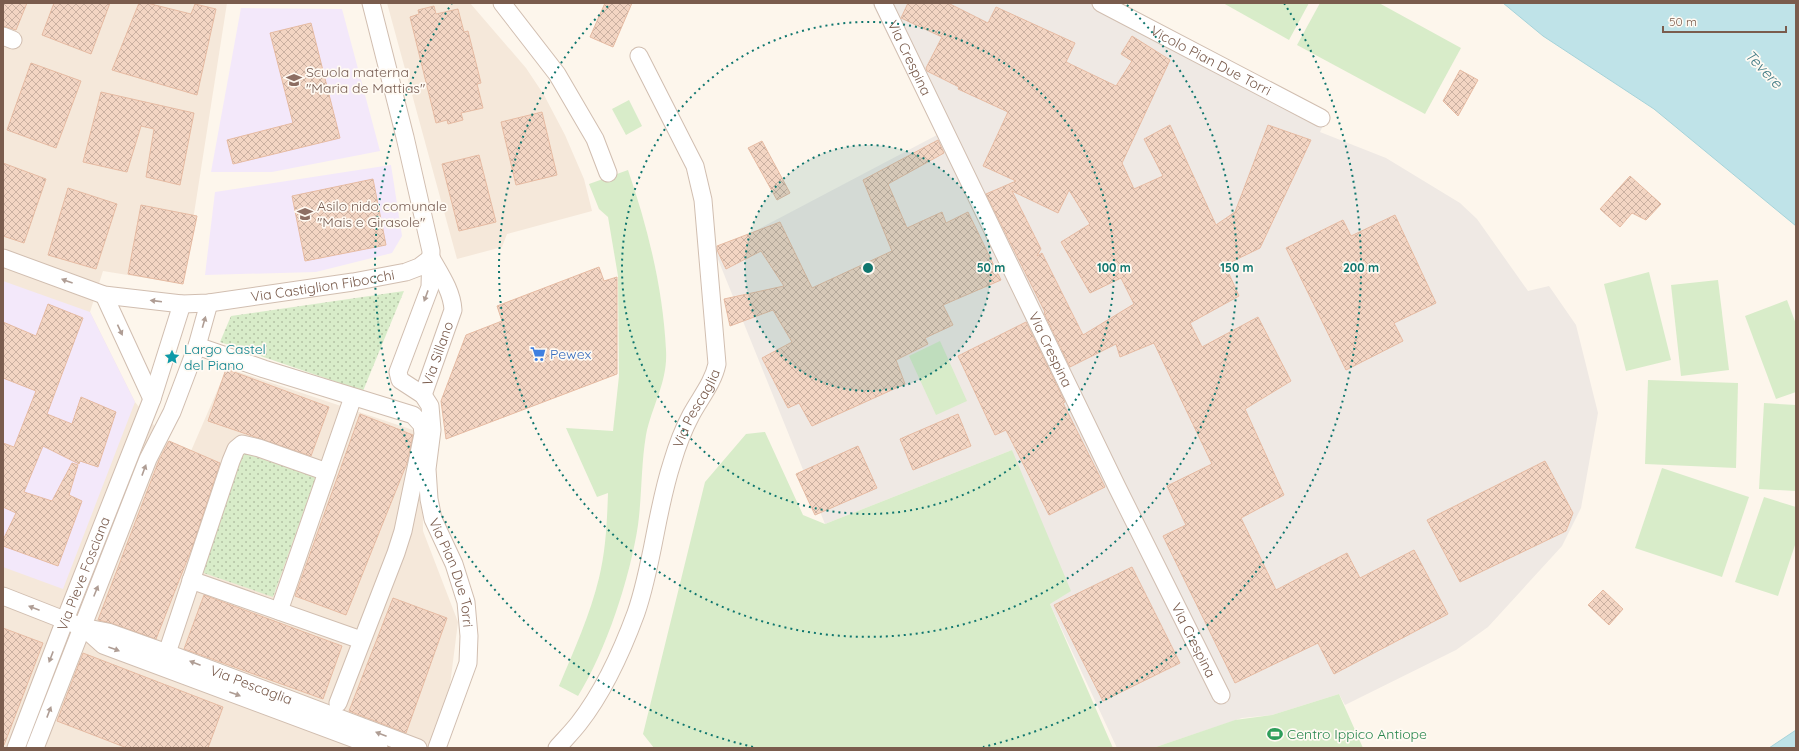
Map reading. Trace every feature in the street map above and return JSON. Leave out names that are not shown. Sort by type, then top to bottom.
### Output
[{"type":"street","name":"Via Sillano","points":[[371,3],[405,137],[431,251],[430,287],[398,372],[400,380],[423,395],[453,310],[453,301],[431,258]]},
{"type":"street","points":[[502,3],[557,74],[595,139],[608,173]]},
{"type":"street","name":"Via Crespina","points":[[883,3],[1117,487],[1221,695]]},
{"type":"street","name":"Vicolo Pian Due Torri","points":[[1101,3],[1321,118]]},
{"type":"street","name":"Via Pescaglia","points":[[556,748],[579,724],[596,698],[611,672],[624,641],[639,600],[660,502],[671,464],[680,438],[694,410],[710,384],[717,364],[718,352],[703,200],[696,166],[639,56]]},
{"type":"street","points":[[3,258],[104,295],[182,304],[209,303],[197,346],[413,416],[422,425],[423,434],[403,531],[338,703]]},
{"type":"street","name":"Via Castiglion Fibocchi","points":[[209,303],[353,282],[406,272],[419,267],[431,258]]},
{"type":"street","points":[[104,295],[152,399]]},
{"type":"street","points":[[152,399],[182,304]]},
{"type":"street","name":"Via Pieve Fosciana","points":[[35,748],[148,459],[172,412],[197,346]]},
{"type":"street","name":"Via Pian Due Torri","points":[[423,395],[430,406],[432,430],[428,469],[429,499],[433,519],[454,564],[466,602],[469,636],[468,663],[436,748]]},
{"type":"street","points":[[279,611],[353,397]]},
{"type":"street","name":"Via Pieve Fosciana","points":[[16,748],[152,399]]},
{"type":"street","points":[[167,653],[236,449],[242,444],[259,448],[327,472]]},
{"type":"street","points":[[191,580],[361,640]]},
{"type":"street","name":"Via Pescaglia","points":[[3,596],[82,627],[108,632],[167,653],[418,748]]},
{"type":"street","name":"Via Pescaglia","points":[[82,627],[104,645],[379,748]]},
{"type":"shaded area","points":[[3,3],[227,3],[183,284],[103,271],[90,312],[135,402],[166,440],[191,451],[227,368],[422,433],[423,531],[458,622],[442,748],[3,748]]},
{"type":"shaded area","points":[[387,3],[470,3],[526,68],[544,95],[565,135],[584,179],[592,211],[507,234],[502,247],[457,259]]},
{"type":"shaded area","points":[[872,3],[1122,3],[1329,113],[1320,132],[1386,158],[1460,203],[1477,219],[1528,291],[1549,286],[1576,325],[1598,413],[1581,508],[1562,546],[1488,627],[1456,650],[1345,705],[1339,694],[1272,715],[1242,718],[1153,748],[1117,748],[1050,604],[1012,450],[825,524],[715,252],[937,135]]},
{"type":"shaded area","name":"Scuola materna \"Maria de Mattias\"","points":[[241,8],[342,9],[380,151],[272,172],[211,172]]},
{"type":"shaded area","name":"Asilo nido comunale \"Mais e Girasole\"","points":[[391,165],[402,236],[392,253],[316,272],[205,275],[215,192]]},
{"type":"shaded area","points":[[3,281],[90,312],[135,402],[63,589],[3,567]]},
{"type":"green space","points":[[1223,3],[1309,3],[1289,40]]},
{"type":"green space","points":[[1320,3],[1379,3],[1461,48],[1425,114],[1297,45]]},
{"type":"green space","points":[[629,100],[642,126],[626,135],[612,109]]},
{"type":"green space","points":[[628,170],[648,236],[658,282],[662,304],[666,350],[665,373],[646,435],[638,525],[623,591],[616,614],[598,658],[578,696],[559,686],[586,619],[599,578],[605,546],[608,493],[597,497],[566,428],[613,431],[619,376],[618,276],[608,217],[599,209],[589,184]]},
{"type":"green space","points":[[1649,272],[1671,360],[1626,371],[1604,284]]},
{"type":"green space","points":[[1718,280],[1729,370],[1681,376],[1671,285]]},
{"type":"green space","points":[[404,291],[363,391],[220,342],[231,316]]},
{"type":"green space","points":[[1787,300],[1796,324],[1796,392],[1776,399],[1745,316]]},
{"type":"green space","points":[[940,341],[967,401],[936,415],[909,356]]},
{"type":"green space","points":[[1648,380],[1738,383],[1736,468],[1645,464]]},
{"type":"green space","points":[[1764,403],[1796,405],[1796,491],[1759,489]]},
{"type":"green space","points":[[765,432],[803,515],[825,524],[1012,450],[1071,591],[1050,604],[1113,748],[654,748],[643,734],[705,482],[746,434]]},
{"type":"green space","points":[[241,452],[316,477],[273,597],[198,571]]},
{"type":"green space","points":[[1662,468],[1749,497],[1722,577],[1635,548]]},
{"type":"green space","points":[[1764,497],[1796,507],[1796,542],[1778,596],[1735,582]]},
{"type":"green space","name":"Centro Ippico Antiope","points":[[1339,694],[1363,748],[1153,748],[1235,720],[1272,715]]},
{"type":"water","name":"Tevere","points":[[1503,3],[1796,3],[1796,226],[1654,109],[1543,36]]},
{"type":"water","points":[[1796,730],[1796,748],[1769,748]]},
{"type":"building","points":[[3,3],[27,3],[16,30],[3,26]]},
{"type":"building","points":[[54,3],[110,3],[91,54],[42,35]]},
{"type":"building","points":[[139,3],[147,3],[191,14],[195,4],[216,9],[197,95],[112,70]]},
{"type":"building","points":[[605,3],[632,3],[613,47],[590,37]]},
{"type":"building","points":[[908,3],[948,3],[988,23],[996,7],[1075,43],[1066,62],[1116,86],[1132,61],[1121,54],[1132,36],[1170,60],[1122,163],[1134,189],[1163,176],[1144,139],[1170,125],[1216,225],[1235,212],[1268,125],[1311,140],[1260,248],[1225,265],[1239,296],[1190,323],[1202,347],[1258,317],[1291,381],[1245,409],[1284,495],[1241,518],[1276,590],[1347,553],[1360,578],[1414,550],[1448,614],[1334,674],[1318,643],[1235,683],[1163,536],[1186,525],[1167,486],[1212,464],[1154,343],[1120,357],[1116,344],[1070,367],[1044,313],[1045,312],[986,194],[1016,181],[983,166],[1008,112],[958,89],[959,87],[927,71],[926,68],[942,37],[901,18]],"holes":[[[1069,190],[1090,224],[1061,242],[1090,293],[1121,278],[1134,304],[1083,335],[1042,253],[1037,256],[1041,249],[1012,191],[1058,213]]]},
{"type":"building","points":[[434,6],[436,14],[458,9],[464,32],[468,31],[481,83],[477,84],[483,108],[461,113],[463,120],[448,124],[447,120],[436,123],[410,17],[419,14],[418,10]]},
{"type":"building","points":[[311,23],[340,138],[233,164],[227,140],[293,123],[270,33]]},
{"type":"building","points":[[31,63],[81,81],[56,148],[7,130]]},
{"type":"building","points":[[1460,70],[1478,80],[1458,116],[1443,101]]},
{"type":"building","points":[[101,92],[194,113],[180,185],[146,177],[154,129],[141,126],[127,172],[83,162]]},
{"type":"building","points":[[542,112],[557,175],[516,185],[501,122]]},
{"type":"building","points":[[938,140],[944,153],[888,184],[907,228],[942,212],[946,223],[968,212],[1001,280],[943,305],[953,325],[925,338],[928,344],[896,360],[905,384],[812,426],[799,403],[788,408],[762,358],[792,342],[773,310],[730,326],[724,299],[784,286],[761,251],[726,269],[717,250],[717,246],[780,222],[812,288],[892,251],[863,180]]},
{"type":"building","points":[[762,141],[790,193],[777,200],[748,148]]},
{"type":"building","points":[[479,155],[496,222],[459,231],[442,164]]},
{"type":"building","points":[[3,163],[46,179],[24,243],[3,236]]},
{"type":"building","points":[[1630,176],[1661,204],[1646,220],[1632,213],[1620,227],[1600,209]]},
{"type":"building","points":[[373,179],[386,245],[305,261],[292,196]]},
{"type":"building","points":[[68,188],[117,204],[96,269],[48,255]]},
{"type":"building","points":[[141,205],[197,216],[183,284],[128,274]]},
{"type":"building","points":[[1395,215],[1436,303],[1394,323],[1403,341],[1346,370],[1286,248],[1343,220],[1351,236]]},
{"type":"building","name":"Pewex","points":[[599,267],[604,281],[617,277],[617,374],[446,439],[441,401],[466,335],[502,321],[497,306]]},
{"type":"building","points":[[48,304],[83,318],[47,414],[72,424],[81,397],[116,412],[98,467],[80,461],[79,464],[43,446],[24,492],[52,501],[72,463],[78,465],[69,495],[82,501],[58,566],[3,546],[3,540],[16,513],[3,507],[3,443],[14,447],[36,391],[3,378],[3,322],[36,336]]},
{"type":"building","points":[[1026,322],[1065,402],[1063,403],[1105,487],[1049,515],[1006,430],[995,435],[958,356]]},
{"type":"building","points":[[226,369],[329,407],[311,456],[208,421]]},
{"type":"building","points":[[360,414],[413,435],[407,463],[346,615],[295,596]]},
{"type":"building","points":[[958,414],[971,446],[913,470],[900,439]]},
{"type":"building","points":[[169,441],[220,463],[193,545],[156,639],[98,620],[159,460]]},
{"type":"building","points":[[858,446],[877,488],[815,515],[796,474]]},
{"type":"building","points":[[1545,461],[1573,513],[1566,531],[1460,582],[1427,520]]},
{"type":"building","points":[[1132,567],[1180,663],[1103,701],[1054,605]]},
{"type":"building","points":[[1603,590],[1623,609],[1609,625],[1588,605]]},
{"type":"building","points":[[204,595],[342,646],[323,699],[184,649]]},
{"type":"building","points":[[393,598],[447,618],[406,733],[349,711]]},
{"type":"building","points":[[3,628],[43,643],[4,745],[3,745]]},
{"type":"building","points":[[83,653],[223,707],[208,748],[127,748],[57,721]]},
{"type":"place","name":"Scuola materna \"Maria de Mattias\"","points":[[294,80]]},
{"type":"place","name":"Asilo nido comunale \"Mais e Girasole\"","points":[[305,214]]},
{"type":"place","name":"Pewex","points":[[538,354]]},
{"type":"place","name":"Largo Castel del Piano","points":[[172,357]]},
{"type":"place","name":"Centro Ippico Antiope","points":[[1275,734]]}]
